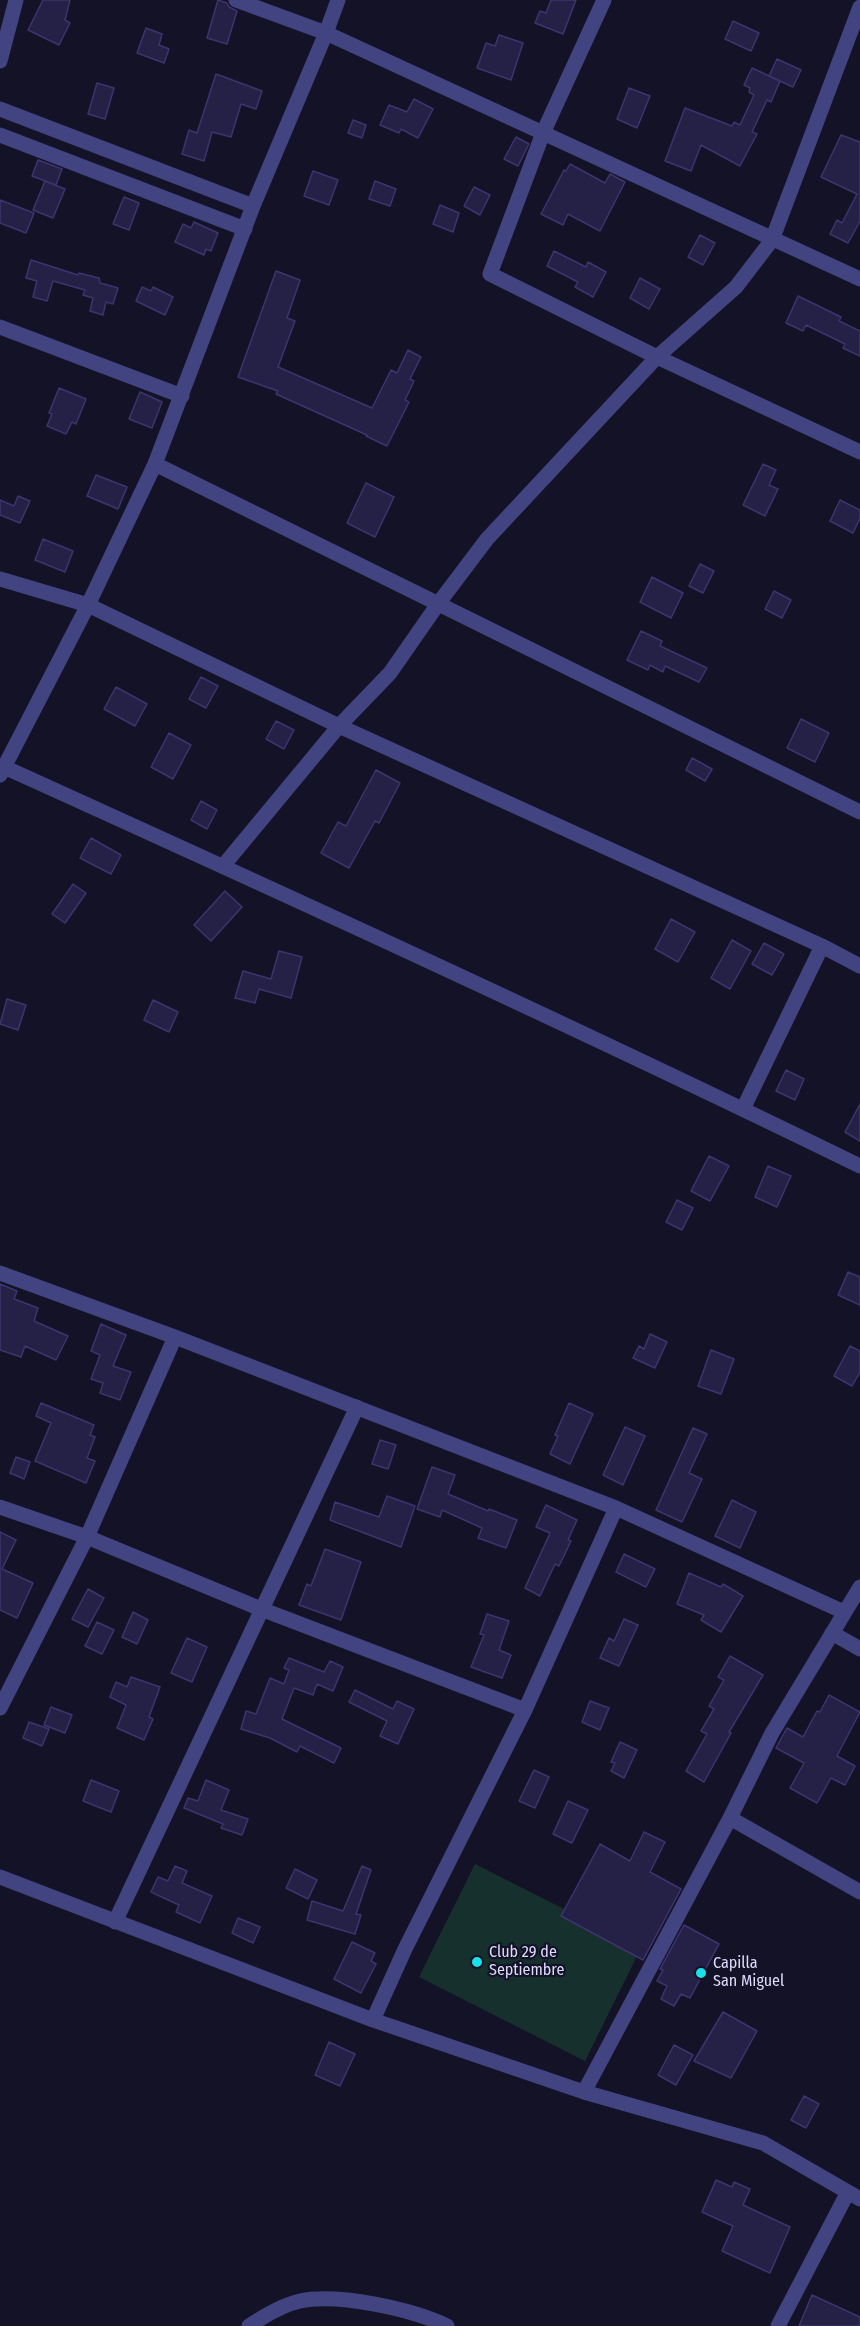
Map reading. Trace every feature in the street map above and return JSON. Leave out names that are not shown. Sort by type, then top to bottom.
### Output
[{"type":"street","points":[[0,61],[16,0]]},
{"type":"street","points":[[236,0],[326,33],[772,240],[859,276]]},
{"type":"street","points":[[338,0],[253,206],[155,464],[88,605],[2,771],[224,866],[860,1166]]},
{"type":"street","points":[[604,0],[543,133],[490,274],[657,357],[860,452]]},
{"type":"street","points":[[224,866],[339,726],[390,673],[487,539],[657,357],[736,287],[772,240],[860,7]]},
{"type":"street","points":[[0,109],[253,206]]},
{"type":"street","points":[[0,135],[244,229]]},
{"type":"street","points":[[0,327],[182,396]]},
{"type":"street","points":[[155,464],[860,812]]},
{"type":"street","points":[[0,579],[88,605],[339,726],[822,946],[860,966]]},
{"type":"street","points":[[743,1109],[822,946]]},
{"type":"street","points":[[0,1273],[175,1337],[616,1508],[844,1612]]},
{"type":"street","points":[[0,1708],[87,1537],[175,1337]]},
{"type":"street","points":[[115,1922],[357,1407]]},
{"type":"street","points":[[0,1507],[87,1537],[261,1609],[525,1710]]},
{"type":"street","points":[[373,2020],[405,1950],[525,1710],[616,1508]]},
{"type":"street","points":[[584,2092],[730,1818],[772,1733],[860,1587]]},
{"type":"street","points":[[832,1632],[860,1649]]},
{"type":"street","points":[[730,1818],[860,1892]]},
{"type":"street","points":[[0,1877],[373,2020],[584,2092],[762,2143],[854,2195],[778,2326]]},
{"type":"street","points":[[249,2326],[268,2314],[300,2301],[325,2300],[385,2306],[416,2314],[447,2326]]},
{"type":"green space","points":[[475,1864],[641,1948],[585,2061],[419,1977]]},
{"type":"building","points":[[43,0],[70,0],[65,20],[70,23],[59,45],[28,30]]},
{"type":"building","points":[[218,0],[227,3],[229,7],[237,11],[227,44],[207,38]]},
{"type":"building","points":[[551,0],[576,0],[563,34],[535,23],[540,11],[546,13]]},
{"type":"building","points":[[733,21],[759,33],[751,51],[725,39]]},
{"type":"building","points":[[146,28],[162,34],[159,45],[169,49],[164,63],[137,53]]},
{"type":"building","points":[[499,35],[523,43],[511,80],[477,68],[486,43],[495,46]]},
{"type":"building","points":[[777,59],[801,70],[793,87],[769,76]]},
{"type":"building","points":[[752,68],[780,81],[771,102],[767,100],[752,132],[757,134],[740,166],[701,145],[691,171],[665,161],[685,108],[732,126],[734,122],[740,125],[754,95],[749,92],[750,88],[744,85]]},
{"type":"building","points":[[216,74],[262,91],[256,109],[241,104],[231,137],[212,132],[204,161],[182,154],[189,130],[197,133]]},
{"type":"building","points":[[97,83],[114,88],[105,119],[88,114]]},
{"type":"building","points":[[629,88],[650,96],[637,128],[617,119]]},
{"type":"building","points":[[414,99],[433,109],[418,138],[401,129],[399,133],[380,125],[389,105],[407,112]]},
{"type":"building","points":[[353,120],[366,125],[362,138],[348,133]]},
{"type":"building","points":[[841,135],[860,142],[860,221],[848,243],[830,234],[837,220],[842,223],[857,194],[821,177]]},
{"type":"building","points":[[516,137],[529,144],[518,166],[504,159]]},
{"type":"building","points":[[38,160],[62,169],[56,185],[32,176]]},
{"type":"building","points":[[570,164],[605,183],[610,174],[625,182],[600,231],[568,214],[563,225],[541,214],[564,170],[566,171]]},
{"type":"building","points":[[313,171],[338,180],[329,205],[304,196]]},
{"type":"building","points":[[45,181],[65,189],[53,218],[33,210]]},
{"type":"building","points":[[375,181],[396,189],[390,206],[369,199]]},
{"type":"building","points":[[474,187],[490,195],[480,215],[464,206]]},
{"type":"building","points":[[124,197],[139,203],[129,230],[113,224]]},
{"type":"building","points":[[0,200],[34,213],[26,233],[0,223]]},
{"type":"building","points":[[440,205],[459,213],[453,232],[433,224]]},
{"type":"building","points":[[194,222],[218,233],[211,251],[206,249],[204,255],[175,242],[183,224],[191,228]]},
{"type":"building","points":[[700,235],[715,243],[703,265],[688,257]]},
{"type":"building","points":[[554,251],[586,267],[588,262],[606,272],[593,297],[575,287],[578,282],[547,266]]},
{"type":"building","points":[[31,260],[78,275],[79,273],[99,278],[100,283],[118,288],[113,304],[106,302],[103,315],[90,311],[93,298],[83,295],[85,290],[53,281],[47,301],[33,297],[37,281],[26,278]]},
{"type":"building","points":[[276,271],[300,280],[287,318],[295,321],[278,367],[372,408],[391,370],[397,373],[408,350],[421,357],[410,379],[414,381],[405,400],[409,402],[387,446],[276,394],[278,391],[238,377]]},
{"type":"building","points":[[640,278],[660,289],[649,309],[630,298]]},
{"type":"building","points":[[142,287],[151,291],[153,287],[173,297],[165,315],[136,301]]},
{"type":"building","points":[[798,296],[841,317],[839,321],[860,331],[860,356],[843,348],[845,344],[806,325],[803,331],[786,323]]},
{"type":"building","points":[[59,388],[86,399],[76,424],[72,422],[66,434],[47,426],[52,414],[49,413]]},
{"type":"building","points":[[140,392],[162,402],[152,428],[129,419]]},
{"type":"building","points":[[763,464],[776,470],[769,485],[778,489],[765,516],[743,505]]},
{"type":"building","points":[[96,475],[127,487],[118,509],[87,496]]},
{"type":"building","points":[[366,483],[394,497],[375,537],[347,523]]},
{"type":"building","points":[[18,496],[30,501],[20,523],[0,515],[0,500],[14,506]]},
{"type":"building","points":[[840,500],[860,510],[860,518],[853,533],[830,521]]},
{"type":"building","points":[[43,539],[73,551],[65,572],[35,560]]},
{"type":"building","points":[[700,564],[714,571],[703,593],[689,586]]},
{"type":"building","points":[[652,577],[683,593],[671,618],[640,602]]},
{"type":"building","points":[[774,591],[791,600],[782,618],[765,609]]},
{"type":"building","points":[[641,631],[662,641],[660,646],[707,668],[699,682],[665,666],[663,672],[650,665],[648,670],[627,660]]},
{"type":"building","points":[[201,677],[218,686],[206,708],[189,699]]},
{"type":"building","points":[[116,687],[147,704],[135,726],[104,709]]},
{"type":"building","points":[[801,719],[829,733],[815,762],[787,748]]},
{"type":"building","points":[[276,721],[294,730],[284,749],[266,739]]},
{"type":"building","points":[[169,733],[191,745],[173,779],[151,767]]},
{"type":"building","points":[[692,758],[712,769],[705,781],[686,770]]},
{"type":"building","points":[[376,770],[400,783],[379,823],[375,821],[349,868],[321,853],[338,822],[346,826]]},
{"type":"building","points":[[201,801],[217,810],[207,829],[191,820]]},
{"type":"building","points":[[91,838],[121,855],[111,874],[80,858]]},
{"type":"building","points":[[73,884],[86,893],[65,923],[52,914]]},
{"type":"building","points":[[225,891],[242,907],[211,941],[194,925]]},
{"type":"building","points":[[671,919],[695,932],[678,962],[655,949]]},
{"type":"building","points":[[732,940],[751,951],[730,989],[711,978]]},
{"type":"building","points":[[764,943],[784,954],[772,975],[752,964]]},
{"type":"building","points":[[279,951],[302,957],[291,998],[259,989],[255,1003],[235,998],[243,971],[271,979]]},
{"type":"building","points":[[7,999],[26,1005],[18,1030],[0,1024]]},
{"type":"building","points":[[153,1000],[178,1012],[169,1032],[144,1020]]},
{"type":"building","points":[[786,1070],[804,1079],[795,1100],[776,1091]]},
{"type":"building","points":[[860,1104],[860,1141],[845,1132]]},
{"type":"building","points":[[709,1156],[729,1166],[710,1201],[691,1191]]},
{"type":"building","points":[[768,1166],[791,1176],[777,1207],[755,1197]]},
{"type":"building","points":[[677,1200],[693,1208],[682,1230],[666,1222]]},
{"type":"building","points":[[848,1272],[860,1277],[860,1305],[838,1295]]},
{"type":"building","points":[[0,1284],[17,1291],[14,1299],[38,1308],[34,1321],[68,1336],[56,1360],[25,1346],[21,1357],[0,1350]]},
{"type":"building","points":[[101,1324],[126,1335],[113,1366],[131,1372],[120,1400],[100,1393],[103,1383],[91,1379],[100,1355],[91,1351]]},
{"type":"building","points":[[650,1334],[667,1342],[655,1368],[633,1358],[639,1346],[644,1349]]},
{"type":"building","points":[[850,1346],[860,1351],[860,1372],[852,1386],[834,1376]]},
{"type":"building","points":[[711,1350],[734,1359],[721,1394],[698,1386]]},
{"type":"building","points":[[41,1403],[94,1425],[90,1435],[95,1437],[87,1458],[95,1461],[86,1483],[35,1461],[51,1423],[36,1416]]},
{"type":"building","points":[[569,1403],[593,1414],[570,1464],[550,1454],[558,1436],[555,1435]]},
{"type":"building","points":[[625,1427],[645,1436],[623,1485],[603,1475]]},
{"type":"building","points":[[693,1428],[707,1434],[689,1473],[702,1479],[682,1522],[656,1510]]},
{"type":"building","points":[[380,1440],[396,1445],[388,1469],[372,1464]]},
{"type":"building","points":[[16,1457],[30,1462],[24,1479],[10,1473]]},
{"type":"building","points":[[432,1467],[455,1475],[448,1494],[488,1511],[489,1509],[517,1520],[506,1548],[478,1538],[482,1528],[442,1510],[440,1517],[417,1509]]},
{"type":"building","points":[[387,1496],[415,1506],[401,1547],[330,1520],[335,1502],[379,1517]]},
{"type":"building","points":[[732,1500],[756,1512],[740,1548],[715,1536]]},
{"type":"building","points":[[546,1505],[577,1520],[568,1540],[571,1541],[559,1566],[555,1564],[540,1596],[525,1588],[550,1533],[536,1527]]},
{"type":"building","points":[[0,1532],[16,1540],[2,1569],[33,1583],[17,1618],[0,1610]]},
{"type":"building","points":[[325,1549],[361,1562],[341,1620],[299,1605],[307,1584],[311,1586]]},
{"type":"building","points":[[624,1554],[655,1569],[646,1587],[616,1572]]},
{"type":"building","points":[[689,1573],[721,1587],[723,1584],[743,1596],[721,1632],[701,1620],[704,1615],[677,1604]]},
{"type":"building","points":[[88,1589],[104,1598],[88,1627],[72,1619]]},
{"type":"building","points":[[133,1612],[148,1620],[137,1644],[122,1637]]},
{"type":"building","points":[[487,1614],[509,1621],[499,1650],[511,1655],[502,1678],[471,1667],[484,1635],[480,1634]]},
{"type":"building","points":[[624,1619],[638,1625],[619,1666],[600,1658],[609,1638],[614,1641]]},
{"type":"building","points":[[97,1622],[114,1630],[102,1654],[85,1646]]},
{"type":"building","points":[[187,1638],[207,1647],[192,1682],[171,1673]]},
{"type":"building","points":[[730,1656],[763,1675],[729,1732],[731,1733],[704,1782],[686,1771],[707,1734],[701,1731],[714,1709],[709,1706],[724,1680],[718,1677]]},
{"type":"building","points":[[289,1658],[324,1672],[330,1661],[343,1667],[333,1691],[317,1684],[313,1695],[294,1688],[282,1719],[341,1748],[334,1763],[300,1746],[297,1752],[270,1738],[241,1729],[246,1711],[256,1714],[270,1678],[284,1684],[289,1670],[284,1668]]},
{"type":"building","points":[[131,1677],[160,1687],[149,1717],[153,1719],[144,1740],[117,1728],[126,1705],[110,1697],[116,1682],[127,1687]]},
{"type":"building","points":[[355,1690],[393,1709],[397,1701],[414,1709],[398,1744],[380,1736],[387,1721],[349,1702]]},
{"type":"building","points":[[829,1695],[860,1712],[837,1756],[855,1766],[845,1785],[831,1778],[817,1803],[790,1788],[804,1763],[776,1748],[787,1728],[803,1737]]},
{"type":"building","points":[[590,1701],[609,1708],[600,1730],[582,1722]]},
{"type":"building","points":[[51,1707],[72,1715],[65,1733],[44,1725]]},
{"type":"building","points":[[29,1722],[49,1729],[42,1746],[23,1738]]},
{"type":"building","points":[[620,1742],[637,1750],[624,1778],[611,1771],[615,1763],[611,1762]]},
{"type":"building","points":[[534,1770],[549,1777],[535,1808],[519,1801]]},
{"type":"building","points":[[91,1780],[119,1791],[111,1812],[83,1801]]},
{"type":"building","points":[[206,1780],[229,1790],[221,1810],[248,1819],[242,1835],[221,1828],[223,1824],[184,1808],[188,1798],[198,1801]]},
{"type":"building","points":[[568,1801],[588,1810],[572,1843],[553,1834]]},
{"type":"building","points":[[644,1832],[665,1842],[650,1872],[681,1889],[643,1960],[561,1916],[600,1844],[630,1861]]},
{"type":"building","points":[[175,1866],[187,1871],[182,1883],[212,1896],[200,1923],[176,1912],[179,1905],[151,1892],[158,1877],[168,1881]]},
{"type":"building","points":[[362,1866],[371,1870],[356,1914],[361,1915],[355,1934],[307,1920],[312,1901],[343,1911]]},
{"type":"building","points":[[295,1869],[317,1880],[308,1899],[286,1888]]},
{"type":"building","points":[[238,1918],[260,1927],[253,1943],[232,1933]]},
{"type":"building","points":[[684,1925],[719,1944],[690,1998],[681,1994],[674,2006],[661,1999],[667,1986],[657,1981],[663,1970],[660,1969]]},
{"type":"building","points":[[352,1942],[375,1953],[371,1961],[376,1964],[361,1993],[334,1979]]},
{"type":"building","points":[[723,2012],[757,2031],[731,2078],[694,2061]]},
{"type":"building","points":[[329,2042],[355,2054],[340,2086],[315,2075]]},
{"type":"building","points":[[674,2045],[693,2055],[676,2085],[658,2075]]},
{"type":"building","points":[[804,2096],[819,2104],[806,2128],[791,2120]]},
{"type":"building","points":[[716,2180],[732,2187],[734,2182],[750,2189],[743,2205],[790,2227],[770,2273],[722,2251],[733,2226],[702,2212]]},
{"type":"building","points":[[812,2295],[860,2317],[860,2326],[799,2326]]},
{"type":"place","name":"Club 29 de Septiembre","points":[[477,1962]]},
{"type":"place","name":"Capilla San Miguel","points":[[701,1973]]}]
